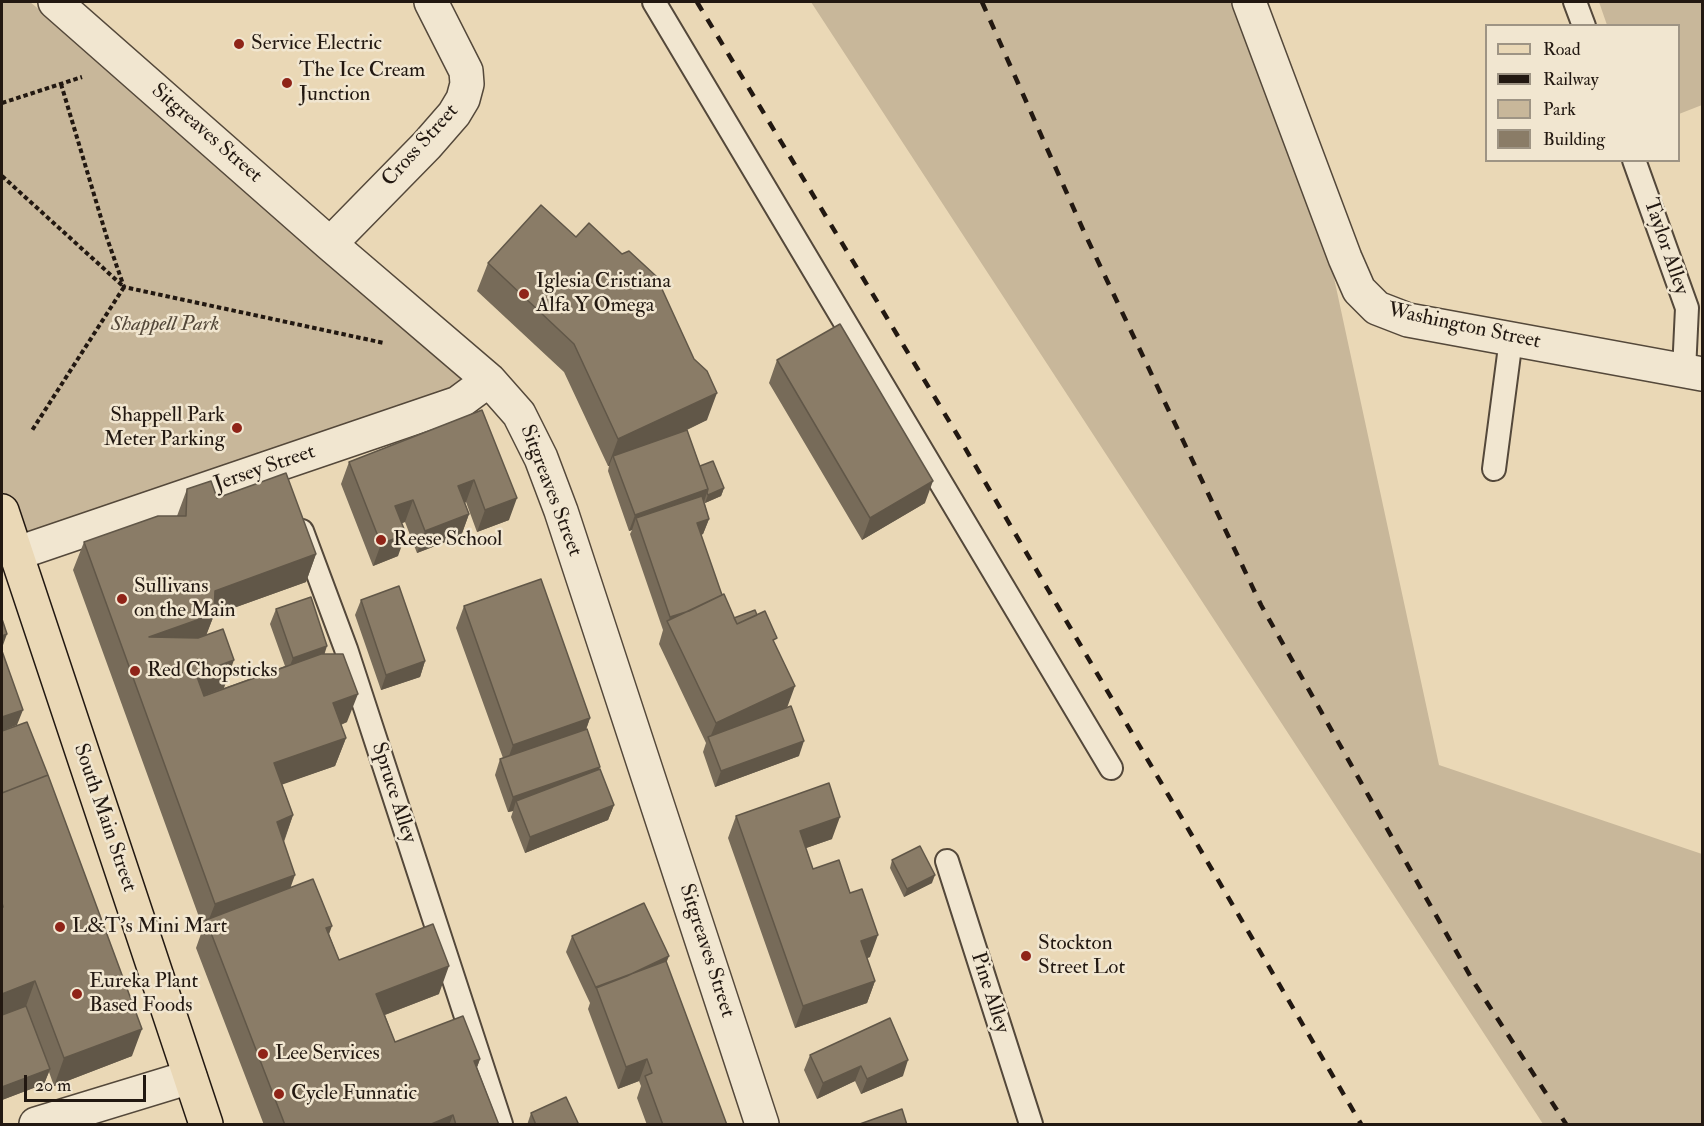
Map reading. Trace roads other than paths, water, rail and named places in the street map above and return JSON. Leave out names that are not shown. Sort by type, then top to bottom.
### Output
[{"type":"main road","name":"South Main Street","points":[[2,511],[8,558],[206,1125]]},
{"type":"street","name":"Sitgreaves Street","points":[[55,2],[330,244],[489,380],[519,414],[541,458],[561,511],[762,1125]]},
{"type":"street","name":"Cross Street","points":[[330,244],[427,146],[454,114],[463,99],[467,84],[466,71],[431,2]]},
{"type":"street","name":"Washington Street","points":[[1249,2],[1345,258],[1359,290],[1377,308],[1408,320],[1693,372]]},
{"type":"street","name":"Jersey Street","points":[[8,558],[282,476],[458,403],[489,380]]},
{"type":"street","points":[[36,1125],[190,1077]]},
{"type":"lane","points":[[654,2],[1111,768]]},
{"type":"lane","points":[[1575,2],[1583,24]]},
{"type":"lane","name":"Taylor Alley","points":[[1635,162],[1686,308],[1693,372]]},
{"type":"lane","points":[[1494,470],[1511,339]]},
{"type":"lane","name":"Spruce Alley","points":[[294,508],[346,649],[501,1125]]},
{"type":"lane","name":"Pine Alley","points":[[947,861],[1031,1125]]},
{"type":"railway","points":[[697,2],[958,436],[1361,1124]]},
{"type":"railway","points":[[982,2],[1085,234],[1261,605],[1473,981],[1566,1124]]},
{"type":"place","name":"Service Electric","points":[[239,44]]},
{"type":"place","name":"The Ice Cream Junction","points":[[287,83]]},
{"type":"place","name":"Iglesia Cristiana Alfa Y Omega","points":[[524,294]]},
{"type":"place","name":"Shappell Park Meter Parking","points":[[237,428]]},
{"type":"place","name":"Reese School","points":[[381,540]]},
{"type":"place","name":"Sullivans on the Main","points":[[122,599]]},
{"type":"place","name":"Red Chopsticks","points":[[135,671]]},
{"type":"place","name":"L&T's Mini Mart","points":[[60,927]]},
{"type":"place","name":"Stockton Street Lot","points":[[1026,956]]},
{"type":"place","name":"Eureka Plant Based Foods","points":[[77,994]]},
{"type":"place","name":"Lee Services","points":[[263,1054]]},
{"type":"place","name":"Cycle Funnatic","points":[[279,1094]]},
{"type":"park label","name":"Shappell Park","points":[[165,325]]}]
